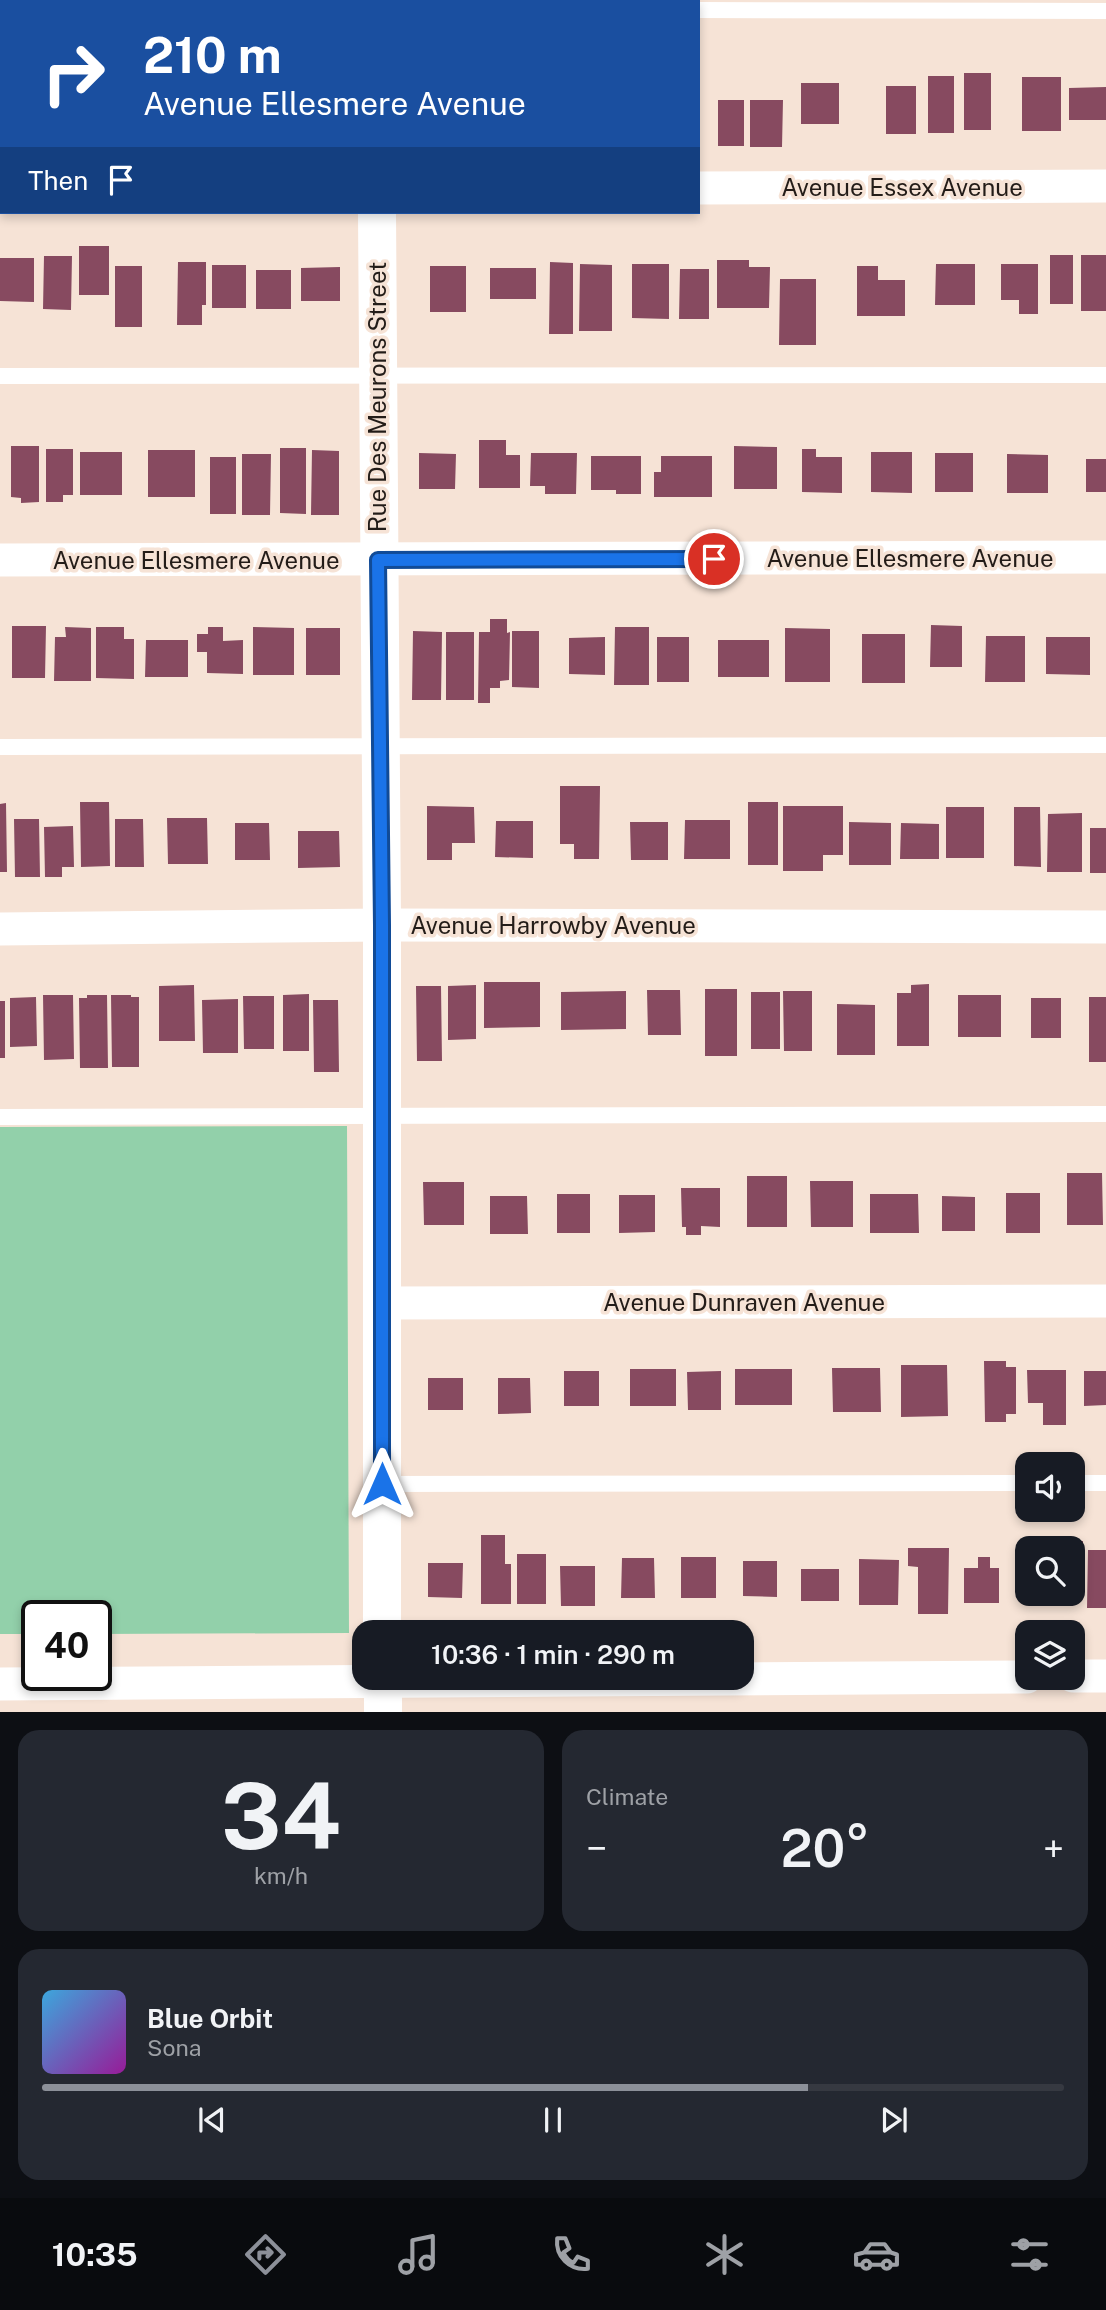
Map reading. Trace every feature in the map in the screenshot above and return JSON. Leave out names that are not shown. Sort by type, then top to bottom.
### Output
[{"type":"street","name":"Avenue Essex Avenue","points":[[700,188],[1106,186]]},
{"type":"street","name":"Rue Des Meurons Street","points":[[377,214],[383,1620]]},
{"type":"street","name":"Avenue Ellesmere Avenue","points":[[0,560],[1106,557]]},
{"type":"street","name":"Avenue Harrowby Avenue","points":[[0,929],[382,925],[1106,928]]},
{"type":"street","name":"Avenue Dunraven Avenue","points":[[381,1303],[1106,1301]]},
{"type":"street","points":[[1085,1676],[1106,1676]]},
{"type":"street","points":[[0,1684],[383,1691],[1015,1677]]},
{"type":"lane","points":[[700,10],[1106,11]]},
{"type":"lane","points":[[0,376],[1106,375]]},
{"type":"lane","points":[[0,747],[1106,745]]},
{"type":"lane","points":[[0,1117],[1106,1114]]},
{"type":"lane","points":[[382,1484],[1015,1483]]},
{"type":"lane","points":[[1085,1483],[1106,1483]]},
{"type":"green space","points":[[347,1126],[349,1633],[112,1634],[112,1600],[21,1600],[21,1634],[0,1634],[0,1127]]},
{"type":"building","points":[[964,73],[991,73],[991,130],[964,130]]},
{"type":"building","points":[[928,76],[954,76],[954,133],[928,133]]},
{"type":"building","points":[[1022,77],[1061,77],[1061,131],[1022,131]]},
{"type":"building","points":[[801,83],[839,83],[839,124],[801,124]]},
{"type":"building","points":[[886,86],[916,86],[916,134],[886,134]]},
{"type":"building","points":[[1106,87],[1106,120],[1069,120],[1069,88]]},
{"type":"building","points":[[718,100],[744,100],[744,146],[718,146]]},
{"type":"building","points":[[750,100],[783,100],[782,147],[750,147]]},
{"type":"building","points":[[79,246],[109,246],[109,295],[79,295]]},
{"type":"building","points":[[1050,255],[1073,255],[1073,304],[1050,304]]},
{"type":"building","points":[[1081,255],[1106,255],[1106,311],[1081,311]]},
{"type":"building","points":[[44,256],[72,256],[71,310],[43,309]]},
{"type":"building","points":[[0,258],[34,258],[34,302],[0,301]]},
{"type":"building","points":[[717,260],[749,260],[749,267],[770,267],[769,308],[717,308]]},
{"type":"building","points":[[178,262],[206,262],[206,305],[202,305],[202,325],[177,325]]},
{"type":"building","points":[[550,262],[573,263],[573,334],[549,334]]},
{"type":"building","points":[[580,264],[612,265],[612,331],[579,331]]},
{"type":"building","points":[[632,264],[669,264],[669,319],[632,318]]},
{"type":"building","points":[[936,264],[975,264],[975,305],[935,305]]},
{"type":"building","points":[[1001,264],[1038,264],[1038,314],[1019,314],[1019,300],[1001,300]]},
{"type":"building","points":[[212,265],[246,265],[246,308],[212,308]]},
{"type":"building","points":[[115,266],[142,266],[142,327],[115,327]]},
{"type":"building","points":[[430,266],[466,266],[466,312],[430,312]]},
{"type":"building","points":[[857,266],[878,266],[878,280],[905,280],[905,316],[857,316]]},
{"type":"building","points":[[340,267],[340,301],[301,301],[301,268]]},
{"type":"building","points":[[490,268],[536,268],[536,299],[490,299]]},
{"type":"building","points":[[680,269],[709,269],[709,319],[679,319]]},
{"type":"building","points":[[256,270],[291,270],[291,309],[256,309]]},
{"type":"building","points":[[780,279],[816,279],[816,345],[779,345]]},
{"type":"building","points":[[479,440],[506,440],[506,455],[520,455],[520,488],[479,488]]},
{"type":"building","points":[[11,446],[39,446],[39,502],[21,503],[21,498],[11,497]]},
{"type":"building","points":[[734,446],[777,447],[777,489],[734,489]]},
{"type":"building","points":[[280,448],[306,448],[306,514],[280,513]]},
{"type":"building","points":[[46,449],[73,449],[73,495],[63,495],[63,502],[46,502]]},
{"type":"building","points":[[802,449],[816,449],[816,457],[842,457],[842,493],[802,492]]},
{"type":"building","points":[[148,450],[195,450],[195,497],[148,497]]},
{"type":"building","points":[[312,450],[339,451],[339,515],[311,515]]},
{"type":"building","points":[[80,452],[122,452],[122,495],[80,495]]},
{"type":"building","points":[[871,452],[912,452],[912,493],[871,492]]},
{"type":"building","points":[[419,453],[456,454],[455,489],[419,489]]},
{"type":"building","points":[[531,453],[577,453],[576,494],[545,494],[545,486],[530,486]]},
{"type":"building","points":[[935,453],[973,453],[973,492],[935,492]]},
{"type":"building","points":[[242,454],[271,454],[270,515],[242,515]]},
{"type":"building","points":[[1007,454],[1048,455],[1048,493],[1007,493]]},
{"type":"building","points":[[591,456],[641,456],[641,494],[591,490]]},
{"type":"building","points":[[661,456],[712,456],[712,497],[654,497],[654,472],[661,472]]},
{"type":"building","points":[[210,457],[236,457],[236,514],[210,514]]},
{"type":"building","points":[[1086,459],[1106,459],[1106,492],[1086,492]]},
{"type":"building","points":[[490,619],[507,619],[507,633],[510,632],[509,680],[500,681],[500,688],[490,688],[490,703],[478,703],[479,632],[490,632]]},
{"type":"building","points":[[931,625],[962,626],[962,667],[930,667]]},
{"type":"building","points":[[12,626],[46,626],[45,678],[12,678]]},
{"type":"building","points":[[65,627],[91,628],[91,681],[54,681],[55,637],[66,637]]},
{"type":"building","points":[[96,627],[124,627],[124,639],[134,639],[134,679],[96,678]]},
{"type":"building","points":[[208,627],[223,627],[223,641],[243,640],[243,674],[207,673],[207,652],[197,652],[197,634],[208,634]]},
{"type":"building","points":[[253,627],[294,628],[294,675],[253,675]]},
{"type":"building","points":[[615,627],[649,627],[649,685],[614,685]]},
{"type":"building","points":[[306,628],[340,628],[340,675],[306,675]]},
{"type":"building","points":[[785,628],[830,629],[830,682],[785,682]]},
{"type":"building","points":[[413,631],[442,632],[441,700],[412,700]]},
{"type":"building","points":[[512,631],[539,631],[539,688],[512,687]]},
{"type":"building","points":[[446,632],[474,632],[474,700],[446,700]]},
{"type":"building","points":[[862,634],[905,634],[905,683],[862,683]]},
{"type":"building","points":[[986,636],[1025,636],[1025,682],[985,682]]},
{"type":"building","points":[[605,637],[605,675],[569,674],[569,638]]},
{"type":"building","points":[[657,637],[689,637],[689,682],[657,682]]},
{"type":"building","points":[[1046,637],[1090,637],[1090,675],[1046,674]]},
{"type":"building","points":[[146,640],[188,640],[188,677],[145,677]]},
{"type":"building","points":[[718,640],[769,640],[769,677],[718,677]]},
{"type":"building","points":[[560,786],[600,786],[599,859],[574,859],[574,844],[560,844]]},
{"type":"building","points":[[80,802],[109,802],[110,866],[81,867]]},
{"type":"building","points":[[748,802],[778,802],[778,865],[748,865]]},
{"type":"building","points":[[6,803],[7,872],[0,872],[0,804]]},
{"type":"building","points":[[427,806],[474,807],[475,843],[452,843],[452,860],[427,860]]},
{"type":"building","points":[[783,806],[843,806],[843,855],[823,855],[823,871],[783,871]]},
{"type":"building","points":[[946,807],[984,807],[984,858],[946,858]]},
{"type":"building","points":[[1014,807],[1040,807],[1041,867],[1014,866]]},
{"type":"building","points":[[1082,813],[1082,872],[1047,872],[1048,814]]},
{"type":"building","points":[[167,818],[207,818],[208,864],[168,864]]},
{"type":"building","points":[[14,819],[39,819],[40,877],[15,877]]},
{"type":"building","points":[[115,819],[143,819],[144,867],[115,867]]},
{"type":"building","points":[[685,820],[730,820],[730,859],[684,859]]},
{"type":"building","points":[[496,821],[533,821],[533,858],[495,857]]},
{"type":"building","points":[[630,822],[668,822],[668,860],[631,860]]},
{"type":"building","points":[[849,822],[891,823],[891,865],[849,865]]},
{"type":"building","points":[[235,823],[269,823],[270,860],[235,860]]},
{"type":"building","points":[[901,823],[939,824],[939,859],[900,859]]},
{"type":"building","points":[[73,826],[74,867],[62,867],[62,877],[45,877],[44,827]]},
{"type":"building","points":[[1090,828],[1106,828],[1106,873],[1090,873]]},
{"type":"building","points":[[298,831],[339,831],[340,867],[298,868]]},
{"type":"building","points":[[484,982],[540,982],[540,1027],[484,1028]]},
{"type":"building","points":[[929,984],[929,1046],[897,1046],[897,993],[911,993],[911,985]]},
{"type":"building","points":[[194,985],[195,1041],[159,1041],[159,986]]},
{"type":"building","points":[[476,985],[476,1039],[448,1040],[448,986]]},
{"type":"building","points":[[416,986],[441,986],[442,1061],[417,1061]]},
{"type":"building","points":[[705,989],[737,989],[737,1056],[705,1056]]},
{"type":"building","points":[[647,990],[680,990],[681,1035],[648,1035]]},
{"type":"building","points":[[626,991],[626,1029],[561,1030],[561,992]]},
{"type":"building","points":[[783,991],[812,991],[812,1051],[784,1051]]},
{"type":"building","points":[[751,992],[780,992],[780,1049],[751,1049]]},
{"type":"building","points":[[309,994],[309,1051],[283,1051],[283,995]]},
{"type":"building","points":[[43,995],[73,995],[74,1059],[44,1060]]},
{"type":"building","points":[[87,995],[107,995],[108,1068],[80,1068],[79,998],[87,998]]},
{"type":"building","points":[[111,995],[139,997],[139,1067],[112,1067]]},
{"type":"building","points":[[958,995],[1001,995],[1001,1037],[958,1037]]},
{"type":"building","points":[[243,996],[274,996],[274,1049],[244,1049]]},
{"type":"building","points":[[36,997],[37,1046],[10,1047],[10,998]]},
{"type":"building","points":[[1089,997],[1106,997],[1106,1062],[1089,1062]]},
{"type":"building","points":[[1031,998],[1061,998],[1061,1038],[1031,1038]]},
{"type":"building","points":[[238,999],[238,1053],[203,1053],[202,1000]]},
{"type":"building","points":[[313,1000],[338,1000],[339,1072],[314,1072]]},
{"type":"building","points":[[0,1001],[5,1001],[5,1058],[0,1058]]},
{"type":"building","points":[[837,1004],[875,1005],[875,1055],[837,1055]]},
{"type":"building","points":[[1067,1173],[1102,1173],[1103,1225],[1067,1225]]},
{"type":"building","points":[[747,1176],[787,1176],[787,1227],[747,1227]]},
{"type":"building","points":[[810,1181],[853,1181],[853,1227],[811,1227]]},
{"type":"building","points":[[423,1182],[464,1182],[464,1225],[424,1225]]},
{"type":"building","points":[[681,1188],[720,1188],[720,1227],[701,1226],[701,1235],[686,1235],[686,1227],[682,1227]]},
{"type":"building","points":[[1006,1193],[1040,1193],[1040,1233],[1006,1233]]},
{"type":"building","points":[[557,1194],[590,1194],[590,1233],[557,1233]]},
{"type":"building","points":[[870,1194],[918,1194],[919,1233],[870,1233]]},
{"type":"building","points":[[619,1195],[655,1195],[655,1232],[619,1233]]},
{"type":"building","points":[[490,1196],[527,1196],[528,1234],[490,1234]]},
{"type":"building","points":[[942,1196],[975,1197],[975,1231],[942,1231]]},
{"type":"building","points":[[984,1361],[1006,1361],[1006,1367],[1016,1367],[1016,1414],[1006,1414],[1006,1422],[985,1422]]},
{"type":"building","points":[[901,1365],[947,1365],[948,1416],[901,1417]]},
{"type":"building","points":[[832,1368],[880,1368],[881,1412],[833,1412]]},
{"type":"building","points":[[630,1369],[676,1369],[676,1406],[630,1406]]},
{"type":"building","points":[[735,1369],[792,1369],[792,1405],[735,1405]]},
{"type":"building","points":[[1027,1370],[1066,1370],[1066,1425],[1043,1425],[1043,1403],[1028,1403]]},
{"type":"building","points":[[564,1371],[599,1371],[599,1406],[564,1406]]},
{"type":"building","points":[[721,1371],[721,1410],[688,1410],[687,1372]]},
{"type":"building","points":[[1084,1371],[1106,1371],[1106,1405],[1084,1406]]},
{"type":"building","points":[[428,1378],[463,1378],[463,1410],[428,1410]]},
{"type":"building","points":[[498,1378],[530,1378],[531,1413],[498,1414]]},
{"type":"building","points":[[481,1535],[505,1535],[505,1564],[511,1564],[511,1604],[481,1604]]},
{"type":"building","points":[[908,1548],[949,1548],[948,1614],[918,1614],[918,1567],[908,1566]]},
{"type":"building","points":[[1088,1550],[1106,1550],[1106,1608],[1087,1608]]},
{"type":"building","points":[[517,1554],[546,1554],[546,1604],[517,1604]]},
{"type":"building","points":[[681,1557],[716,1557],[716,1598],[681,1598]]},
{"type":"building","points":[[978,1557],[990,1557],[990,1568],[999,1568],[999,1603],[964,1603],[964,1568],[978,1568]]},
{"type":"building","points":[[622,1558],[654,1558],[655,1598],[621,1598]]},
{"type":"building","points":[[859,1559],[899,1560],[898,1605],[859,1605]]},
{"type":"building","points":[[743,1561],[777,1561],[777,1597],[743,1596]]},
{"type":"building","points":[[428,1563],[463,1563],[462,1598],[428,1597]]},
{"type":"building","points":[[560,1566],[595,1566],[595,1606],[561,1606]]},
{"type":"building","points":[[801,1569],[839,1569],[839,1601],[801,1601]]},
{"type":"route","points":[[382,1484],[382,925],[378,560],[714,559]]}]
